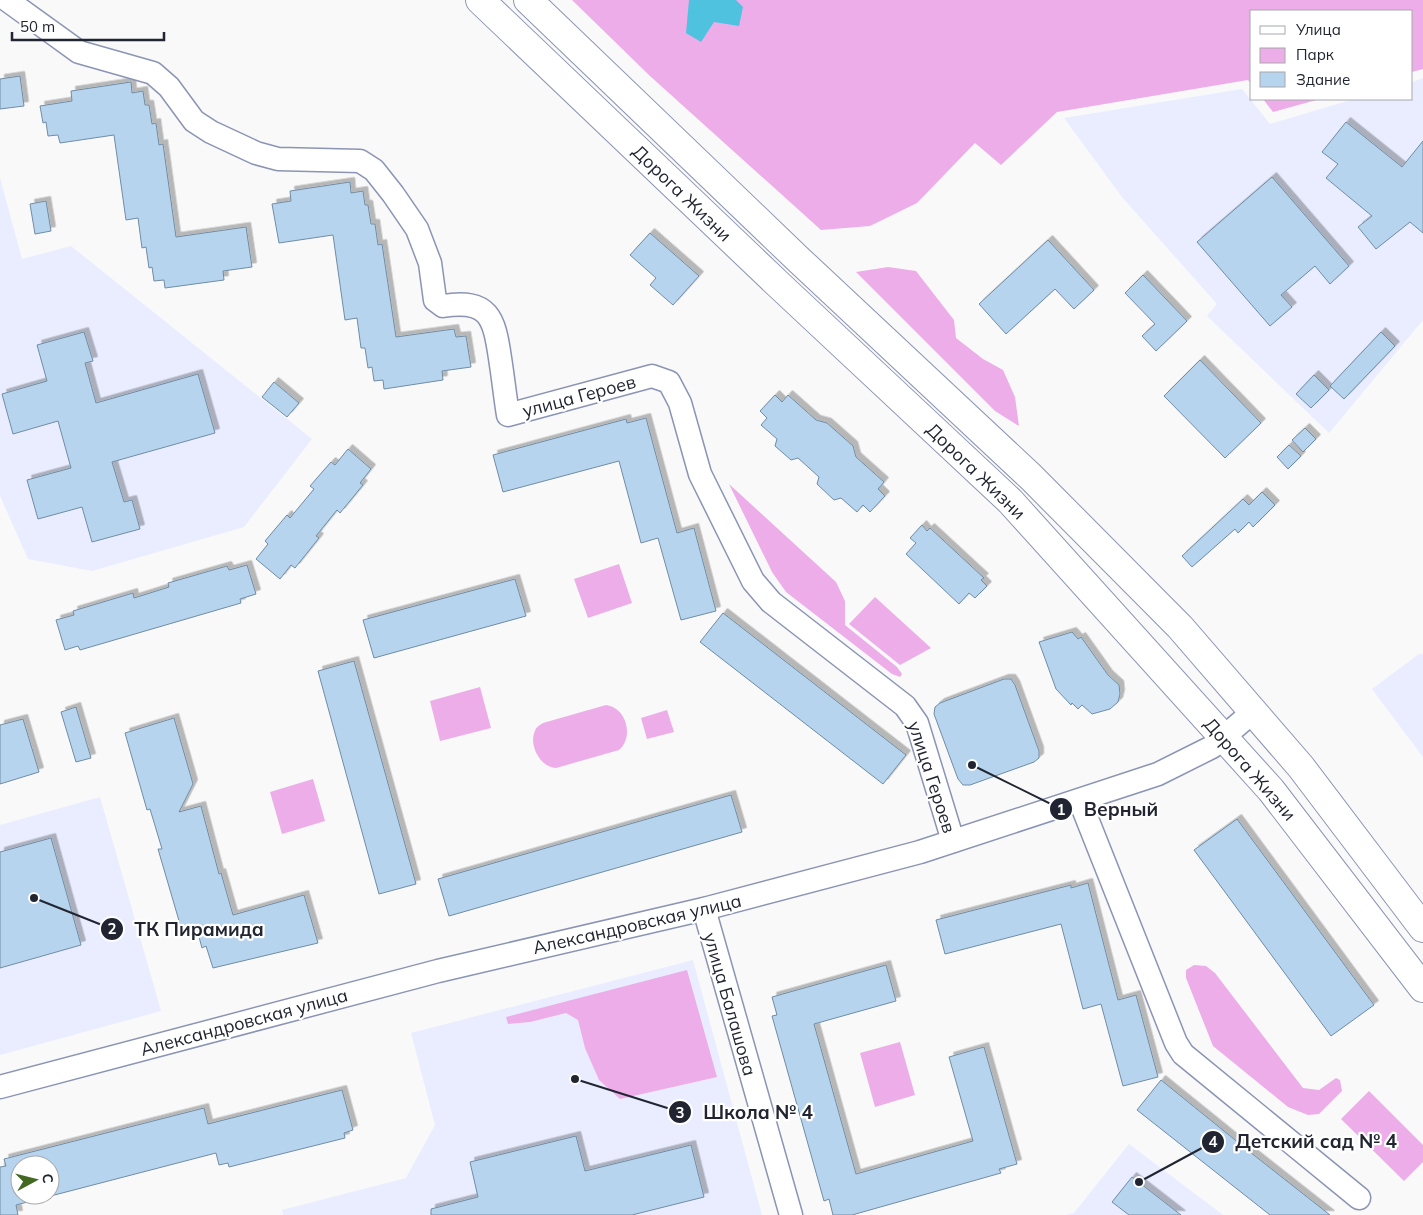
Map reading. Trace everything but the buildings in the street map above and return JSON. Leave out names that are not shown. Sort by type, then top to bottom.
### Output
[{"type":"main road","name":"Дорога Жизни","points":[[480,0],[779,285],[1010,501],[1271,790],[1423,988]]},
{"type":"main road","name":"Дорога Жизни","points":[[528,0],[799,260],[1045,491],[1180,627],[1301,767],[1423,928]]},
{"type":"street","name":"улица Героев","points":[[7,0],[79,52],[152,73],[169,87],[194,121],[211,132],[256,153],[278,159],[360,160],[374,170],[417,229],[430,263],[435,300],[443,306],[462,303],[476,306],[488,315],[496,328],[508,416],[652,376],[669,382],[680,402],[700,474],[754,580],[771,602],[905,706],[918,723],[953,841]]},
{"type":"street","name":"Александровская улица","points":[[0,1087],[438,971],[704,909],[860,868],[953,841],[1158,774],[1212,747],[1254,711]]},
{"type":"street","points":[[1080,801],[1176,1043],[1183,1054],[1359,1198]]},
{"type":"street","name":"улица Балашова","points":[[704,909],[791,1215]]},
{"type":"shaded area","points":[[1423,78],[1423,320],[1329,433],[1207,316],[1217,304],[1122,197],[1064,118],[1242,89],[1270,124],[1351,100],[1413,100],[1413,82]]},
{"type":"shaded area","points":[[0,178],[22,259],[71,246],[312,439],[244,527],[92,571],[28,559],[0,496]]},
{"type":"shaded area","points":[[1419,654],[1423,654],[1423,757],[1372,689]]},
{"type":"shaded area","points":[[100,797],[161,1011],[0,1055],[0,825]]},
{"type":"shaded area","points":[[693,960],[762,1215],[283,1215],[282,1210],[406,1178],[435,1125],[411,1033]]},
{"type":"shaded area","points":[[1129,1144],[1223,1215],[1066,1215],[1074,1213]]},
{"type":"green space","points":[[572,0],[1423,0],[1423,69],[1413,72],[1413,10],[1250,10],[1250,82],[1248,80],[1057,112],[1001,165],[975,143],[917,203],[870,226],[821,230],[650,76]]},
{"type":"green space","points":[[1264,100],[1316,100],[1273,112]]},
{"type":"green space","points":[[888,267],[916,271],[954,320],[956,338],[983,359],[1003,370],[1015,397],[1019,426],[995,411],[856,272]]},
{"type":"green space","points":[[729,484],[836,582],[845,601],[845,625],[897,667],[902,674],[900,677],[892,674],[786,592],[772,572]]},
{"type":"green space","points":[[619,564],[632,603],[588,618],[574,579]]},
{"type":"green space","points":[[875,597],[931,648],[900,665],[849,624]]},
{"type":"green space","points":[[480,687],[491,728],[440,741],[430,701]]},
{"type":"green space","points":[[606,705],[619,711],[626,724],[626,738],[619,750],[556,768],[545,764],[537,755],[533,737],[538,726]]},
{"type":"green space","points":[[667,710],[674,732],[647,739],[641,718]]},
{"type":"green space","points":[[313,779],[325,821],[282,834],[270,792]]},
{"type":"green space","points":[[1194,965],[1206,966],[1215,973],[1303,1088],[1319,1090],[1336,1078],[1340,1080],[1342,1091],[1319,1114],[1308,1115],[1288,1107],[1213,1046],[1186,978],[1186,970]]},
{"type":"green space","points":[[687,970],[717,1077],[620,1099],[599,1080],[585,1048],[578,1020],[566,1013],[530,1022],[508,1024],[506,1017]]},
{"type":"green space","points":[[900,1042],[915,1095],[875,1107],[860,1053]]},
{"type":"green space","points":[[1369,1091],[1423,1145],[1423,1162],[1404,1181],[1341,1119]]},
{"type":"water","points":[[689,0],[736,0],[743,7],[739,26],[714,22],[701,42],[686,33]]},
{"type":"place","name":"Верный","points":[[972,765]]},
{"type":"place","name":"ТК Пирамида","points":[[34,898]]},
{"type":"place","name":"Школа № 4","points":[[575,1079]]},
{"type":"place","name":"Детский сад № 4","points":[[1139,1182]]}]
